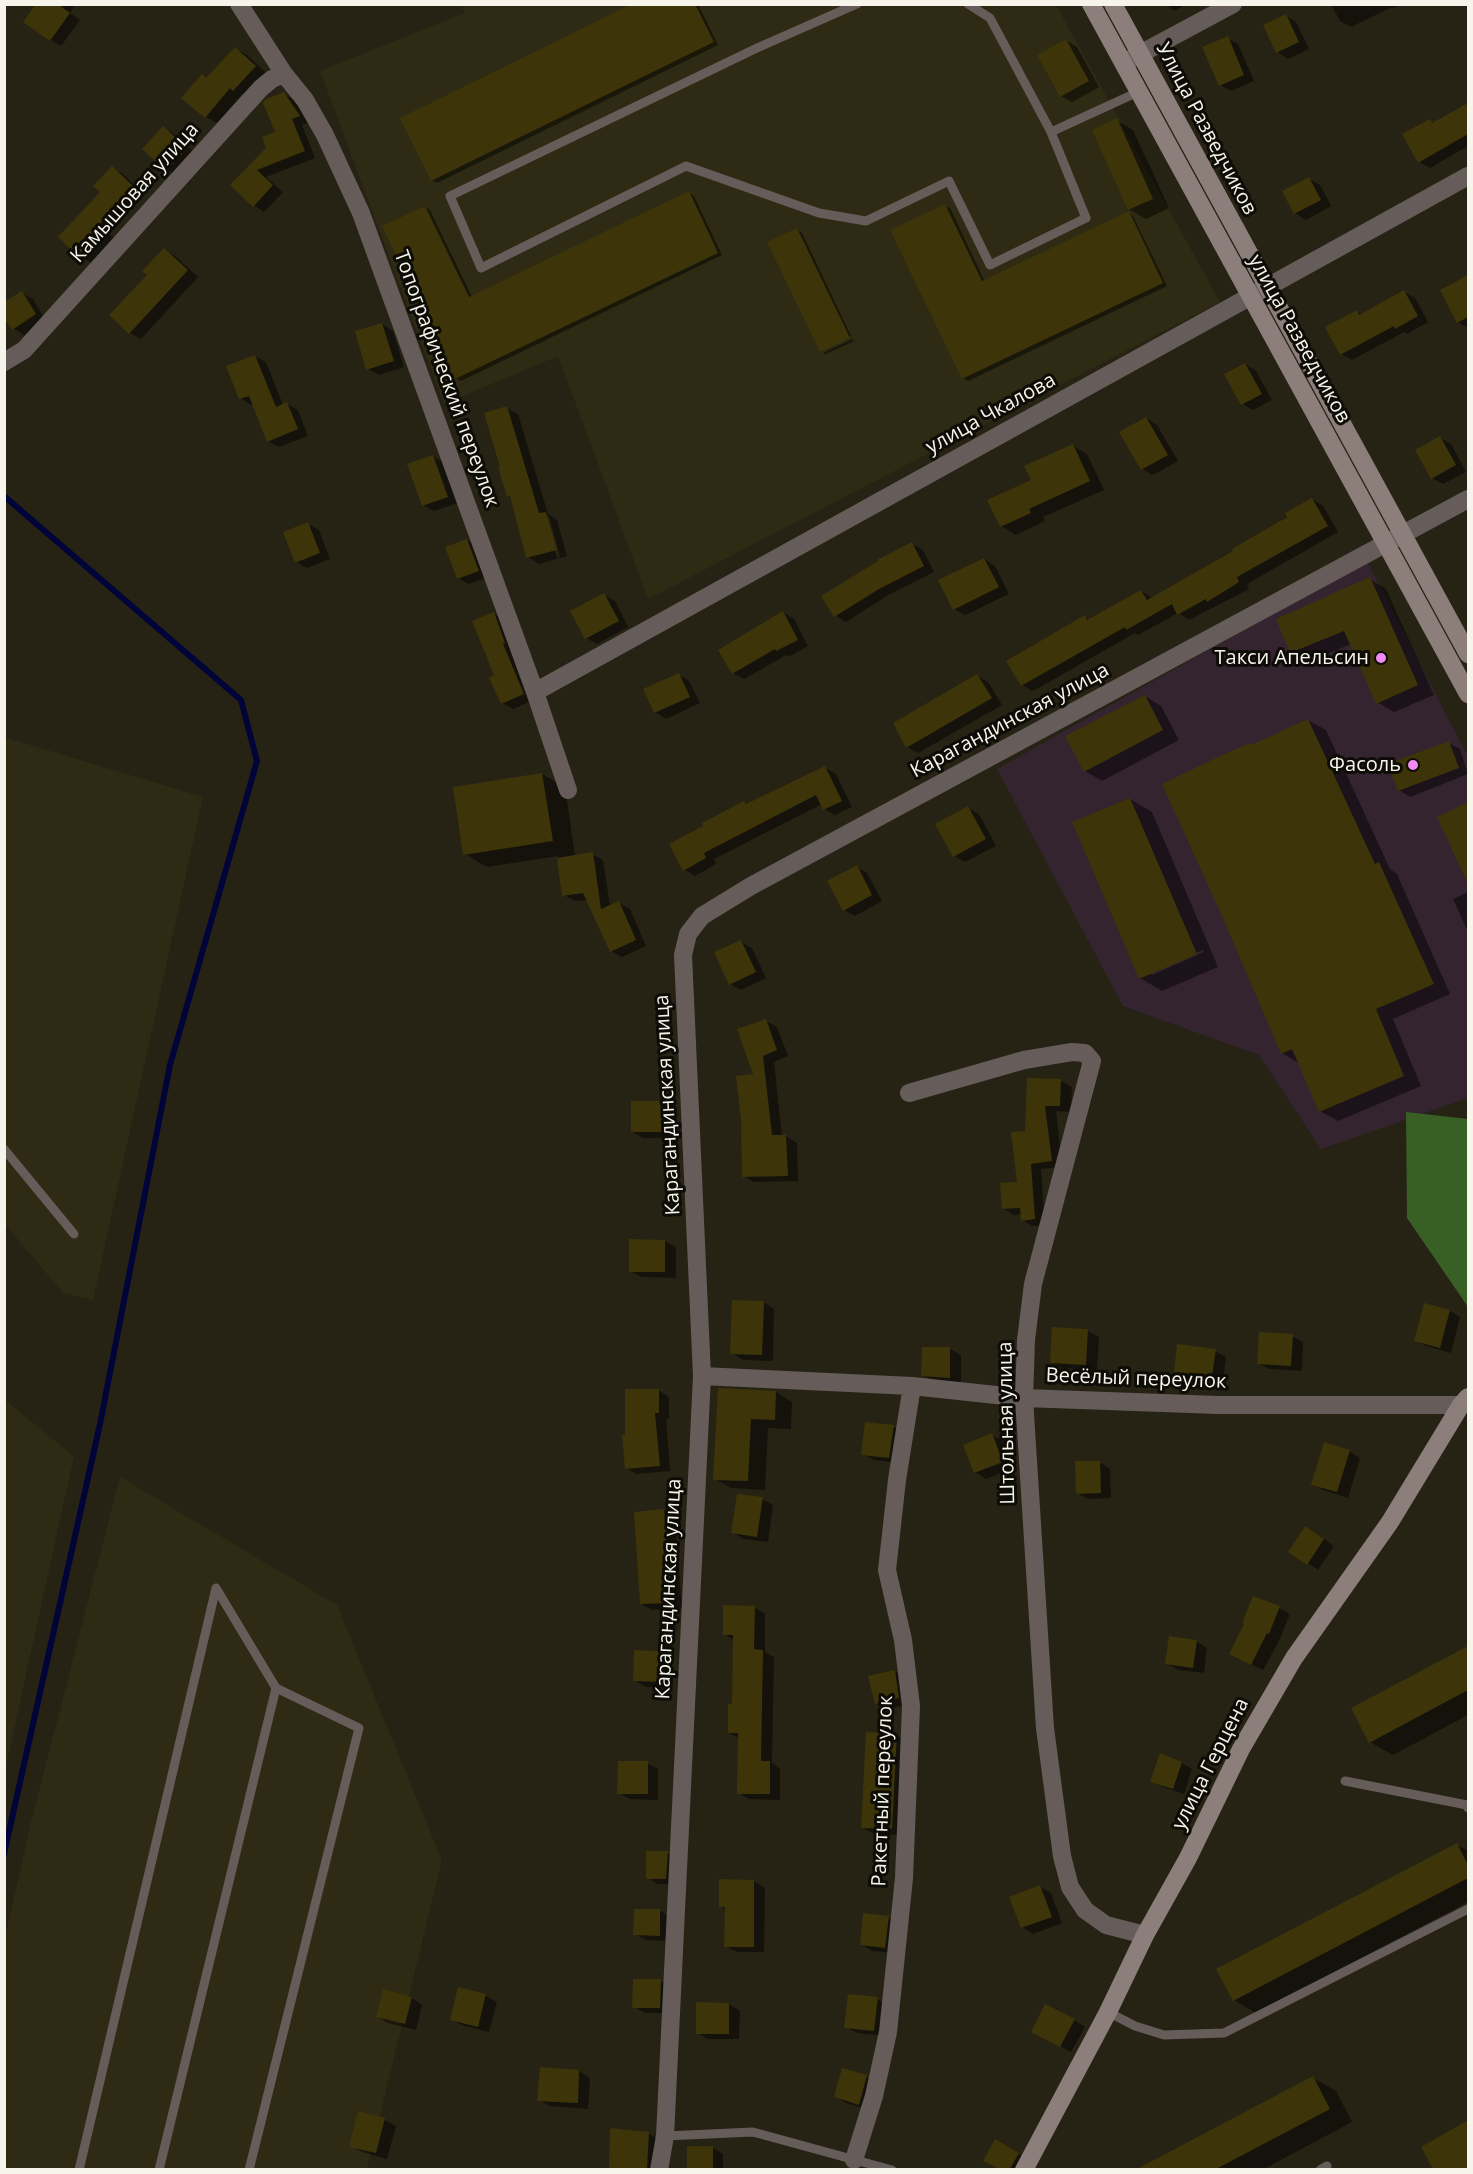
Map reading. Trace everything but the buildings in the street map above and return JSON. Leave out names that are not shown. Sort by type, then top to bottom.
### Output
[{"type":"main road","name":"улица Разведчиков","points":[[1090,4],[1468,694]]},
{"type":"main road","name":"Улица Разведчиков","points":[[1113,4],[1468,654]]},
{"type":"main road","name":"улица Герцена","points":[[1024,2169],[1108,2012],[1145,1935],[1188,1858],[1241,1749],[1294,1658],[1390,1522],[1465,1401]]},
{"type":"street","name":"Топографический переулок","points":[[238,4],[284,74],[305,100],[325,135],[361,213],[535,692],[568,790]]},
{"type":"street","points":[[1123,64],[1233,4]]},
{"type":"street","name":"Камышовая улица","points":[[4,362],[24,350],[261,88],[272,79],[284,74]]},
{"type":"street","name":"улица Чкалова","points":[[535,692],[1468,176]]},
{"type":"street","name":"Карагандинская улица","points":[[659,2169],[665,2136],[702,1376],[683,955],[688,934],[702,916],[761,881],[1468,499]]},
{"type":"street","name":"Штольная улица","points":[[909,1093],[1024,1060],[1072,1052],[1085,1053],[1092,1061],[1034,1284],[1026,1340],[1024,1398],[1045,1728],[1062,1856],[1070,1887],[1085,1910],[1106,1925],[1145,1935]]},
{"type":"street","name":"Весёлый переулок","points":[[702,1376],[912,1386],[1024,1398],[1218,1405],[1465,1401]]},
{"type":"street","name":"Ракетный переулок","points":[[854,2160],[874,2096],[888,2032],[904,1878],[911,1706],[903,1640],[887,1570],[897,1480],[912,1386]]},
{"type":"lane","points":[[857,4],[757,48],[450,196],[481,268],[686,166],[819,213],[866,221],[949,181],[990,265],[1086,218],[1051,132],[990,18],[968,4]]},
{"type":"lane","points":[[1051,132],[1138,92]]},
{"type":"lane","points":[[4,1149],[74,1234]]},
{"type":"lane","points":[[79,2169],[216,1588],[276,1688],[359,1728],[249,2169]]},
{"type":"lane","points":[[159,2169],[276,1688]]},
{"type":"lane","points":[[1344,1781],[1467,1805],[1468,1808]]},
{"type":"lane","points":[[1108,2012],[1135,2026],[1164,2035],[1224,2033],[1468,1909]]},
{"type":"lane","points":[[665,2136],[753,2132],[892,2169]]},
{"type":"shaded area","points":[[462,5],[1056,5],[1220,302],[648,599],[558,356],[444,404],[320,71],[464,13]]},
{"type":"shaded area","points":[[1367,561],[1468,757],[1468,1098],[1321,1149],[1259,1055],[1123,1006],[997,769]]},
{"type":"shaded area","points":[[4,737],[203,797],[93,1300],[63,1293],[5,1224]]},
{"type":"shaded area","points":[[5,1400],[74,1456],[5,1771]]},
{"type":"shaded area","points":[[120,1477],[337,1605],[442,1860],[367,2169],[5,2170],[5,1937],[31,1822]]},
{"type":"green space","points":[[1406,1112],[1468,1119],[1468,1307],[1407,1218]]},
{"type":"waterway","points":[[4,496],[241,700],[257,761],[170,1065],[100,1424],[4,1854]]},
{"type":"place","name":"Такси Апельсин","points":[[1381,658]]},
{"type":"place","name":"Фасоль","points":[[1413,765]]}]
